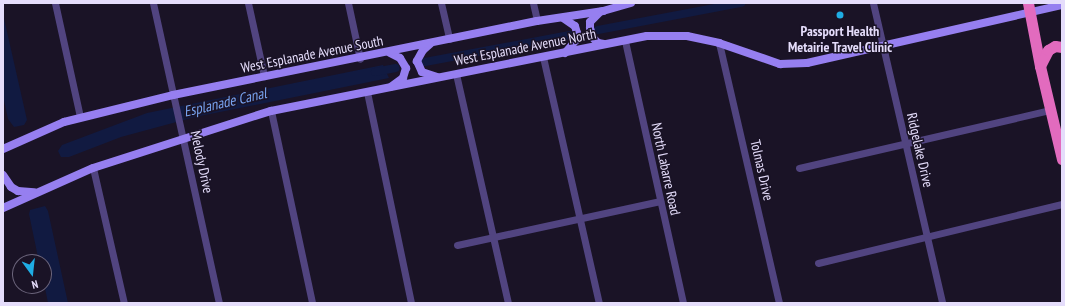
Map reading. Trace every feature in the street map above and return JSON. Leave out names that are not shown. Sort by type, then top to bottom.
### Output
[{"type":"highway","points":[[1029,8],[1040,66],[1062,158]]},
{"type":"highway","points":[[1040,66],[1048,50],[1055,46],[1062,47]]},
{"type":"main road","name":"West Esplanade Avenue South","points":[[6,147],[40,131],[80,117],[174,98],[264,76],[390,53],[537,21],[603,11],[621,4],[631,3]]},
{"type":"main road","name":"West Esplanade Avenue North","points":[[3,208],[93,168],[271,111],[608,44],[667,35],[687,36],[719,43],[780,64],[807,62],[883,48],[1029,8],[1062,5]]},
{"type":"main road","points":[[603,11],[590,22],[590,28],[598,43],[608,44]]},
{"type":"main road","points":[[562,18],[575,26],[577,33],[576,40],[564,53]]},
{"type":"main road","points":[[431,44],[419,55],[418,67],[422,72],[439,78]]},
{"type":"main road","points":[[390,53],[400,58],[406,68],[403,78],[390,87]]},
{"type":"main road","points":[[3,155],[6,147]]},
{"type":"main road","points":[[3,175],[11,187],[18,191],[38,192]]},
{"type":"street","points":[[55,3],[80,117]]},
{"type":"street","name":"Melody Drive","points":[[153,3],[220,303]]},
{"type":"street","points":[[248,3],[264,76]]},
{"type":"street","points":[[348,3],[360,59]]},
{"type":"street","points":[[441,3],[450,39]]},
{"type":"street","points":[[533,3],[537,21]]},
{"type":"street","name":"Ridgelake Drive","points":[[873,3],[942,303]]},
{"type":"street","name":"North Labarre Road","points":[[625,41],[683,303]]},
{"type":"street","name":"Tolmas Drive","points":[[719,43],[779,303]]},
{"type":"street","points":[[543,57],[599,303]]},
{"type":"street","points":[[456,74],[508,303]]},
{"type":"street","points":[[367,92],[411,303]]},
{"type":"street","points":[[799,168],[1050,110]]},
{"type":"street","points":[[271,111],[312,303]]},
{"type":"street","points":[[93,168],[124,303]]},
{"type":"street","points":[[457,246],[660,201]]},
{"type":"street","points":[[818,263],[1062,204]]},
{"type":"water","points":[[3,14],[27,120],[24,125],[14,127],[8,119],[3,96]]},
{"type":"water","points":[[383,65],[389,78],[195,117],[121,137],[69,157],[61,157],[58,151],[62,145],[147,113]]},
{"type":"water","points":[[45,206],[48,211],[68,303],[48,303],[46,294],[52,294],[52,254],[37,254],[29,214],[30,210]]},
{"type":"waterway","name":"Esplanade Canal","points":[[598,30],[741,3]]},
{"type":"waterway","name":"Esplanade Canal","points":[[425,62],[569,35]]},
{"type":"waterway","name":"Esplanade Canal","points":[[375,72],[396,68]]},
{"type":"place","name":"Passport Health Metairie Travel Clinic","points":[[840,15]]}]
